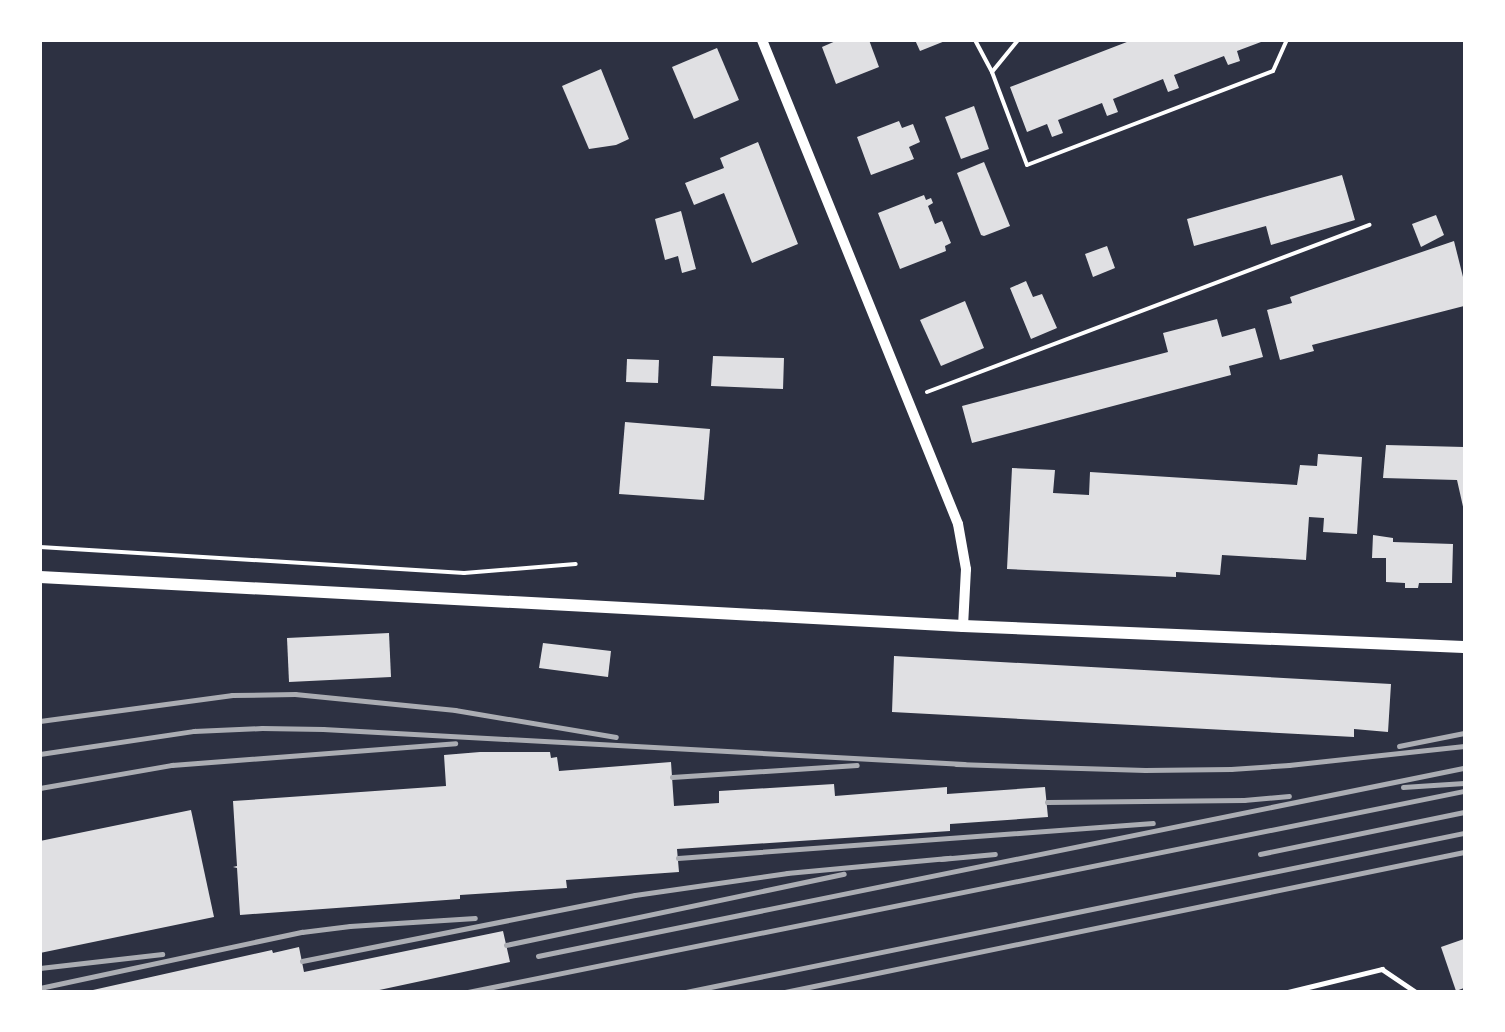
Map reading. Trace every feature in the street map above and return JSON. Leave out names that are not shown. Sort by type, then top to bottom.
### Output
[{"type":"main road","points":[[40,577],[963,626],[1464,647]]},
{"type":"street","points":[[762,40],[958,524],[966,570],[963,626]]},
{"type":"lane","points":[[1288,992],[1382,969],[1416,992]]},
{"type":"path","points":[[975,40],[992,72],[1027,165],[1273,71],[1287,40]]},
{"type":"path","points":[[992,72],[1018,40]]},
{"type":"path","points":[[927,392],[1370,225]]},
{"type":"path","points":[[40,547],[464,573],[576,564]]},
{"type":"building","points":[[838,40],[869,40],[879,67],[836,84],[822,47]]},
{"type":"building","points":[[915,40],[945,40],[945,41],[920,51]]},
{"type":"building","points":[[1132,40],[1261,42],[1237,51],[1240,61],[1228,65],[1224,56],[1174,75],[1179,88],[1168,92],[1163,79],[1113,99],[1118,112],[1107,116],[1102,103],[1058,120],[1063,133],[1052,137],[1047,124],[1027,132],[1010,87]]},
{"type":"building","points":[[717,48],[739,100],[694,119],[672,67]]},
{"type":"building","points":[[601,69],[629,139],[616,145],[589,149],[562,86]]},
{"type":"building","points":[[974,106],[989,149],[961,159],[945,117]]},
{"type":"building","points":[[899,121],[902,128],[913,124],[920,142],[909,147],[914,159],[871,175],[857,137]]},
{"type":"building","points":[[758,142],[798,244],[752,263],[724,193],[694,205],[685,183],[724,168],[720,158]]},
{"type":"building","points":[[984,162],[1010,226],[984,236],[981,235],[957,173]]},
{"type":"building","points":[[1342,175],[1355,220],[1271,245],[1266,226],[1194,246],[1187,219]]},
{"type":"building","points":[[924,195],[926,200],[931,198],[933,203],[928,206],[935,224],[942,221],[951,243],[945,246],[946,251],[900,269],[878,213]]},
{"type":"building","points":[[681,211],[696,269],[682,273],[678,256],[665,260],[655,219]]},
{"type":"building","points":[[1436,215],[1444,235],[1421,247],[1412,224]]},
{"type":"building","points":[[1454,241],[1464,281],[1464,306],[1312,345],[1314,351],[1280,360],[1267,310],[1292,303],[1290,297]]},
{"type":"building","points":[[1107,246],[1115,268],[1093,277],[1085,254]]},
{"type":"building","points":[[1026,281],[1033,297],[1042,294],[1057,328],[1031,339],[1010,288]]},
{"type":"building","points":[[965,301],[984,348],[941,366],[920,320]]},
{"type":"building","points":[[1217,319],[1222,337],[1255,328],[1263,357],[1229,366],[1231,375],[972,443],[962,406],[1168,352],[1163,333]]},
{"type":"building","points":[[713,356],[784,358],[783,389],[711,386]]},
{"type":"building","points":[[627,359],[659,360],[658,383],[626,382]]},
{"type":"building","points":[[625,422],[710,429],[704,500],[619,494]]},
{"type":"building","points":[[1386,445],[1464,447],[1464,511],[1457,480],[1383,478]]},
{"type":"building","points":[[1318,454],[1362,457],[1357,534],[1323,532],[1324,518],[1309,517],[1306,560],[1222,555],[1220,575],[1176,572],[1176,577],[1007,569],[1012,468],[1055,470],[1053,493],[1089,495],[1090,472],[1297,485],[1300,465],[1317,466]]},
{"type":"building","points":[[1373,535],[1393,538],[1393,542],[1453,544],[1452,583],[1419,583],[1418,588],[1405,588],[1405,583],[1386,582],[1386,558],[1372,558]]},
{"type":"building","points":[[389,633],[391,677],[289,682],[287,638]]},
{"type":"building","points":[[543,643],[611,651],[608,677],[539,668]]},
{"type":"building","points":[[894,656],[1391,684],[1388,732],[1354,729],[1354,737],[892,712]]},
{"type":"building","points":[[480,752],[550,752],[551,758],[557,757],[559,771],[671,762],[674,806],[719,803],[719,791],[834,784],[835,796],[947,787],[947,794],[1045,787],[1048,817],[950,824],[950,831],[677,849],[679,872],[566,880],[567,888],[460,895],[460,899],[240,915],[237,868],[233,867],[237,866],[233,801],[446,786],[444,755]]},
{"type":"building","points":[[191,810],[214,917],[40,953],[40,841]]},
{"type":"building","points":[[503,931],[510,962],[370,992],[84,992],[272,950],[273,953],[299,947],[304,972]]},
{"type":"building","points":[[1464,939],[1464,988],[1456,991],[1441,947]]},
{"type":"railway","points":[[40,721],[232,695],[295,694],[455,710],[616,737]]},
{"type":"railway","points":[[40,754],[194,731],[262,728],[323,729],[964,764]]},
{"type":"railway","points":[[1399,746],[1464,733]]},
{"type":"railway","points":[[40,788],[172,765],[455,743]]},
{"type":"railway","points":[[956,764],[1145,770],[1231,769],[1464,746]]},
{"type":"railway","points":[[672,777],[857,765]]},
{"type":"railway","points":[[538,956],[1464,768]]},
{"type":"railway","points":[[1403,787],[1464,783]]},
{"type":"railway","points":[[468,992],[1464,791]]},
{"type":"railway","points":[[1047,802],[1244,800],[1289,796]]},
{"type":"railway","points":[[1260,854],[1464,812]]},
{"type":"railway","points":[[678,858],[1153,823]]},
{"type":"railway","points":[[686,992],[1464,833]]},
{"type":"railway","points":[[785,992],[1464,852]]},
{"type":"railway","points":[[941,859],[995,854]]},
{"type":"railway","points":[[302,961],[635,895],[787,873],[950,858]]},
{"type":"railway","points":[[506,945],[844,874]]},
{"type":"railway","points":[[40,988],[302,932],[350,926],[475,918]]},
{"type":"railway","points":[[40,968],[162,954]]}]
